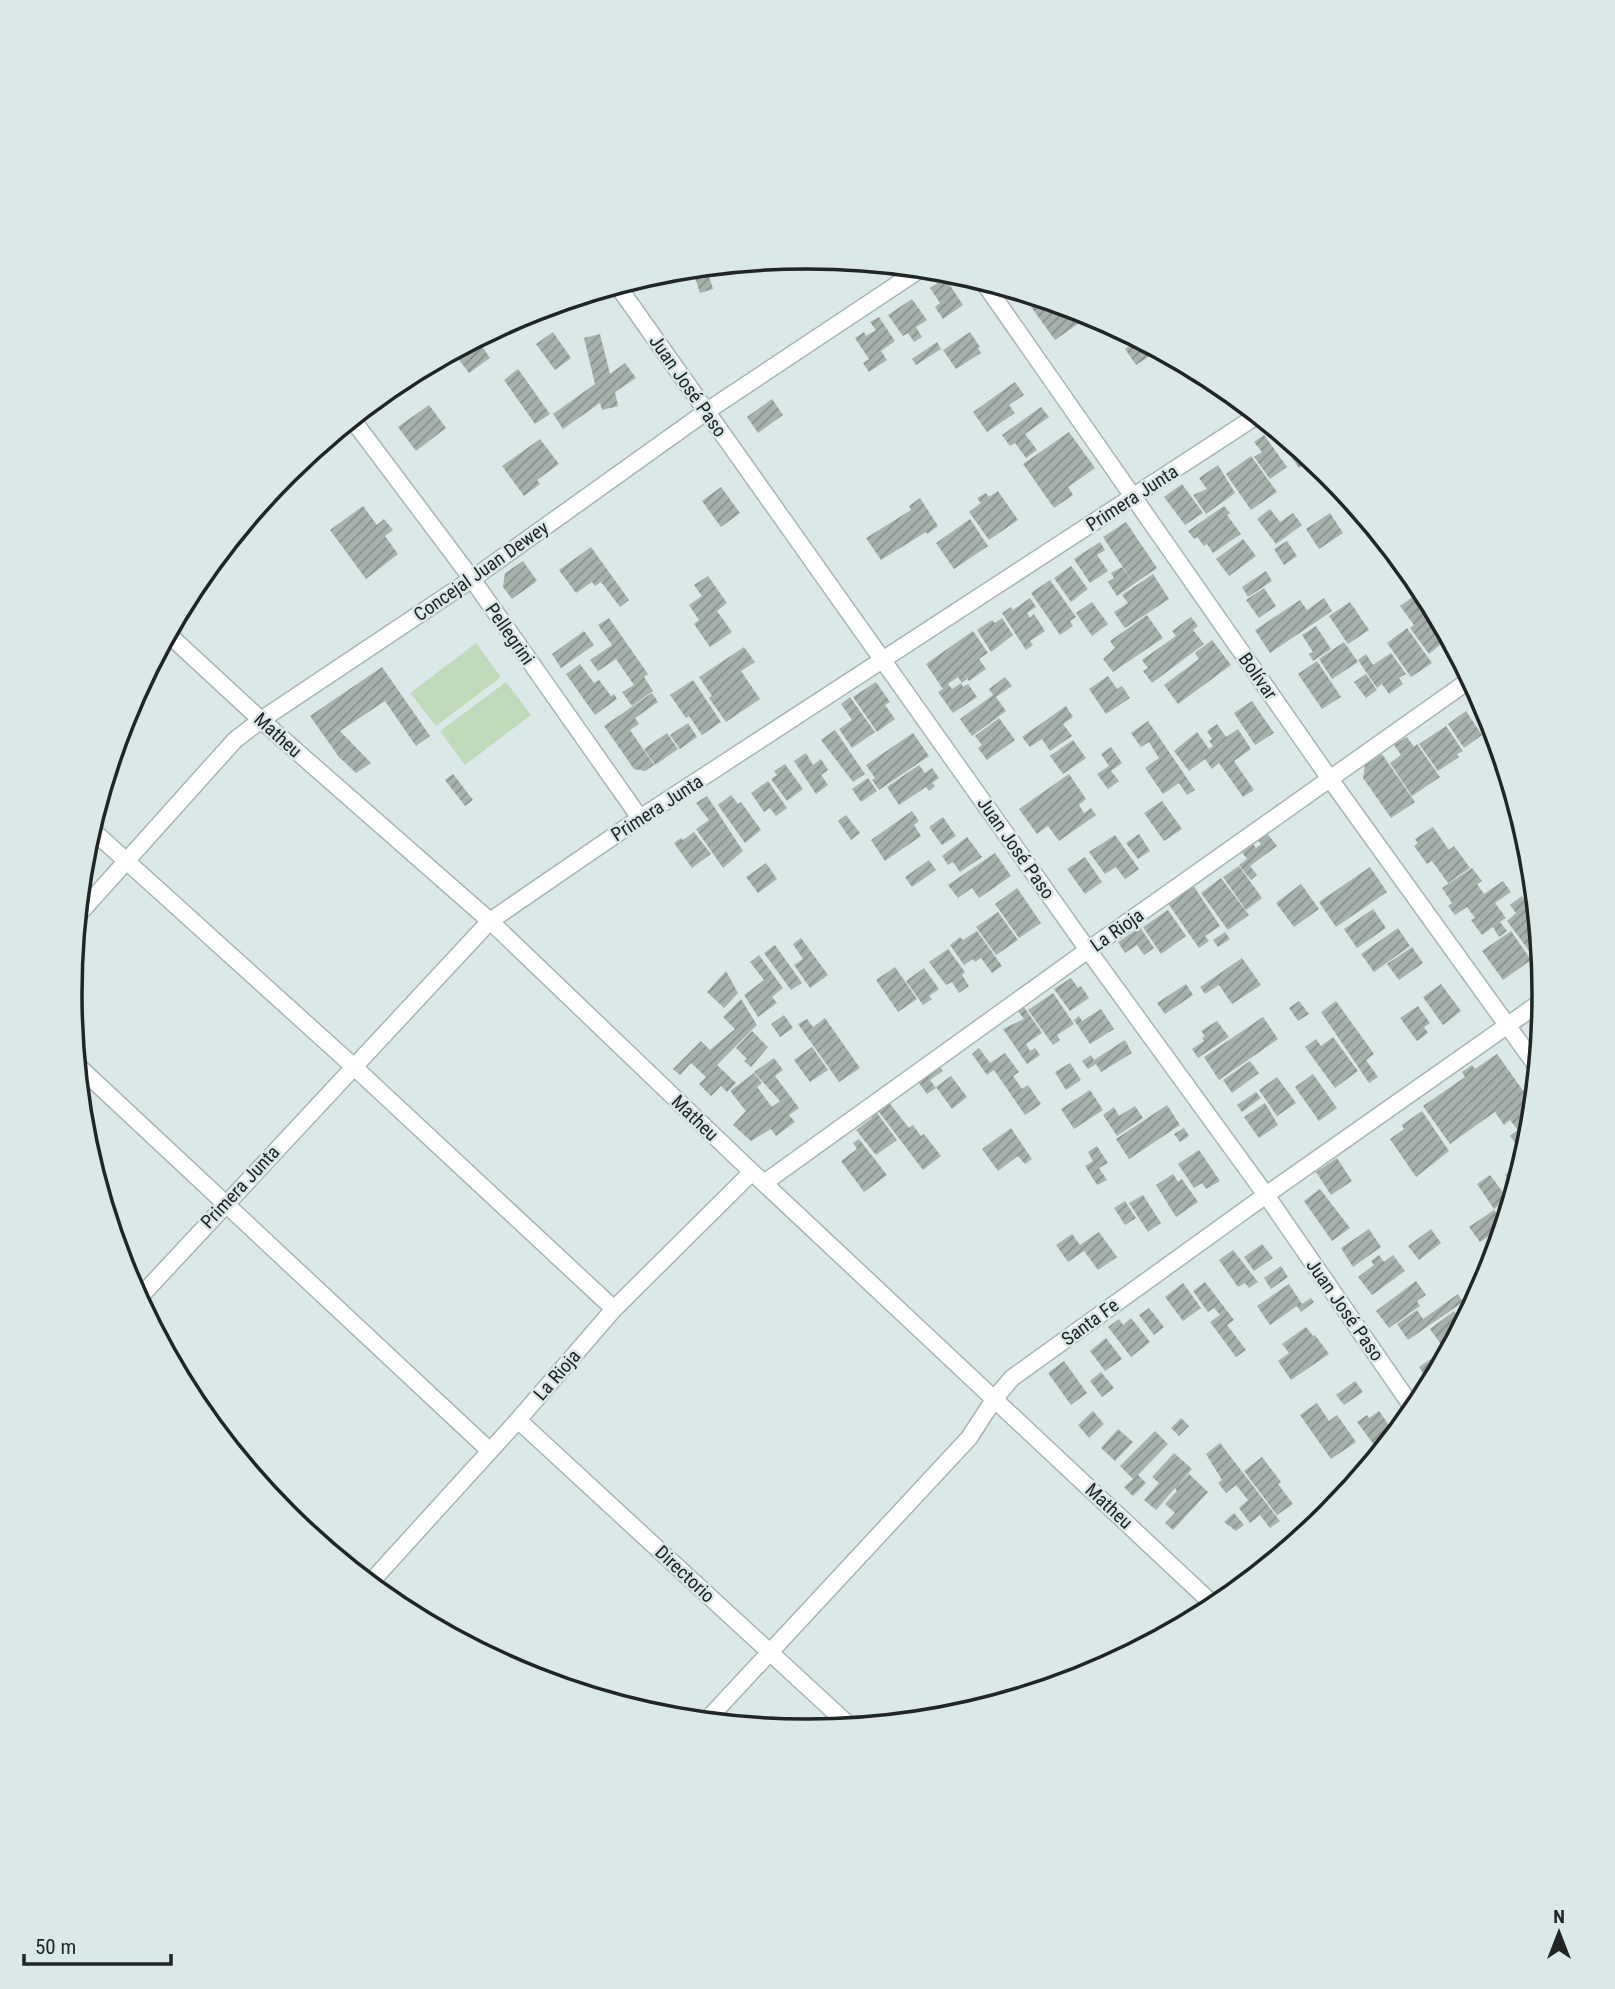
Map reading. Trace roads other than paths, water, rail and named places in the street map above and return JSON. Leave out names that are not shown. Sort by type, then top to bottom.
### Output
[{"type":"street","name":"Concejal Juan Dewey","points":[[88,905],[234,740],[472,579],[707,411],[910,276]]},
{"type":"street","name":"Juan José Paso","points":[[623,293],[1087,950],[1266,1195],[1408,1401]]},
{"type":"street","name":"Bolívar","points":[[990,293],[1330,779],[1530,1056]]},
{"type":"street","name":"Primera Junta","points":[[146,1291],[490,921],[640,818],[1250,420]]},
{"type":"street","name":"Pellegrini","points":[[357,426],[472,579],[640,818]]},
{"type":"street","name":"Matheu","points":[[175,640],[261,720],[490,921],[758,1178],[1212,1597]]},
{"type":"street","name":"La Rioja","points":[[376,1577],[518,1420],[614,1309],[758,1178],[1463,685]]},
{"type":"street","points":[[100,837],[353,1066],[614,1309]]},
{"type":"street","name":"Santa Fe","points":[[712,1714],[969,1438],[995,1398],[1012,1378],[1532,1008]]},
{"type":"street","points":[[87,1074],[490,1451]]},
{"type":"street","name":"Directorio","points":[[518,1420],[842,1719]]}]
